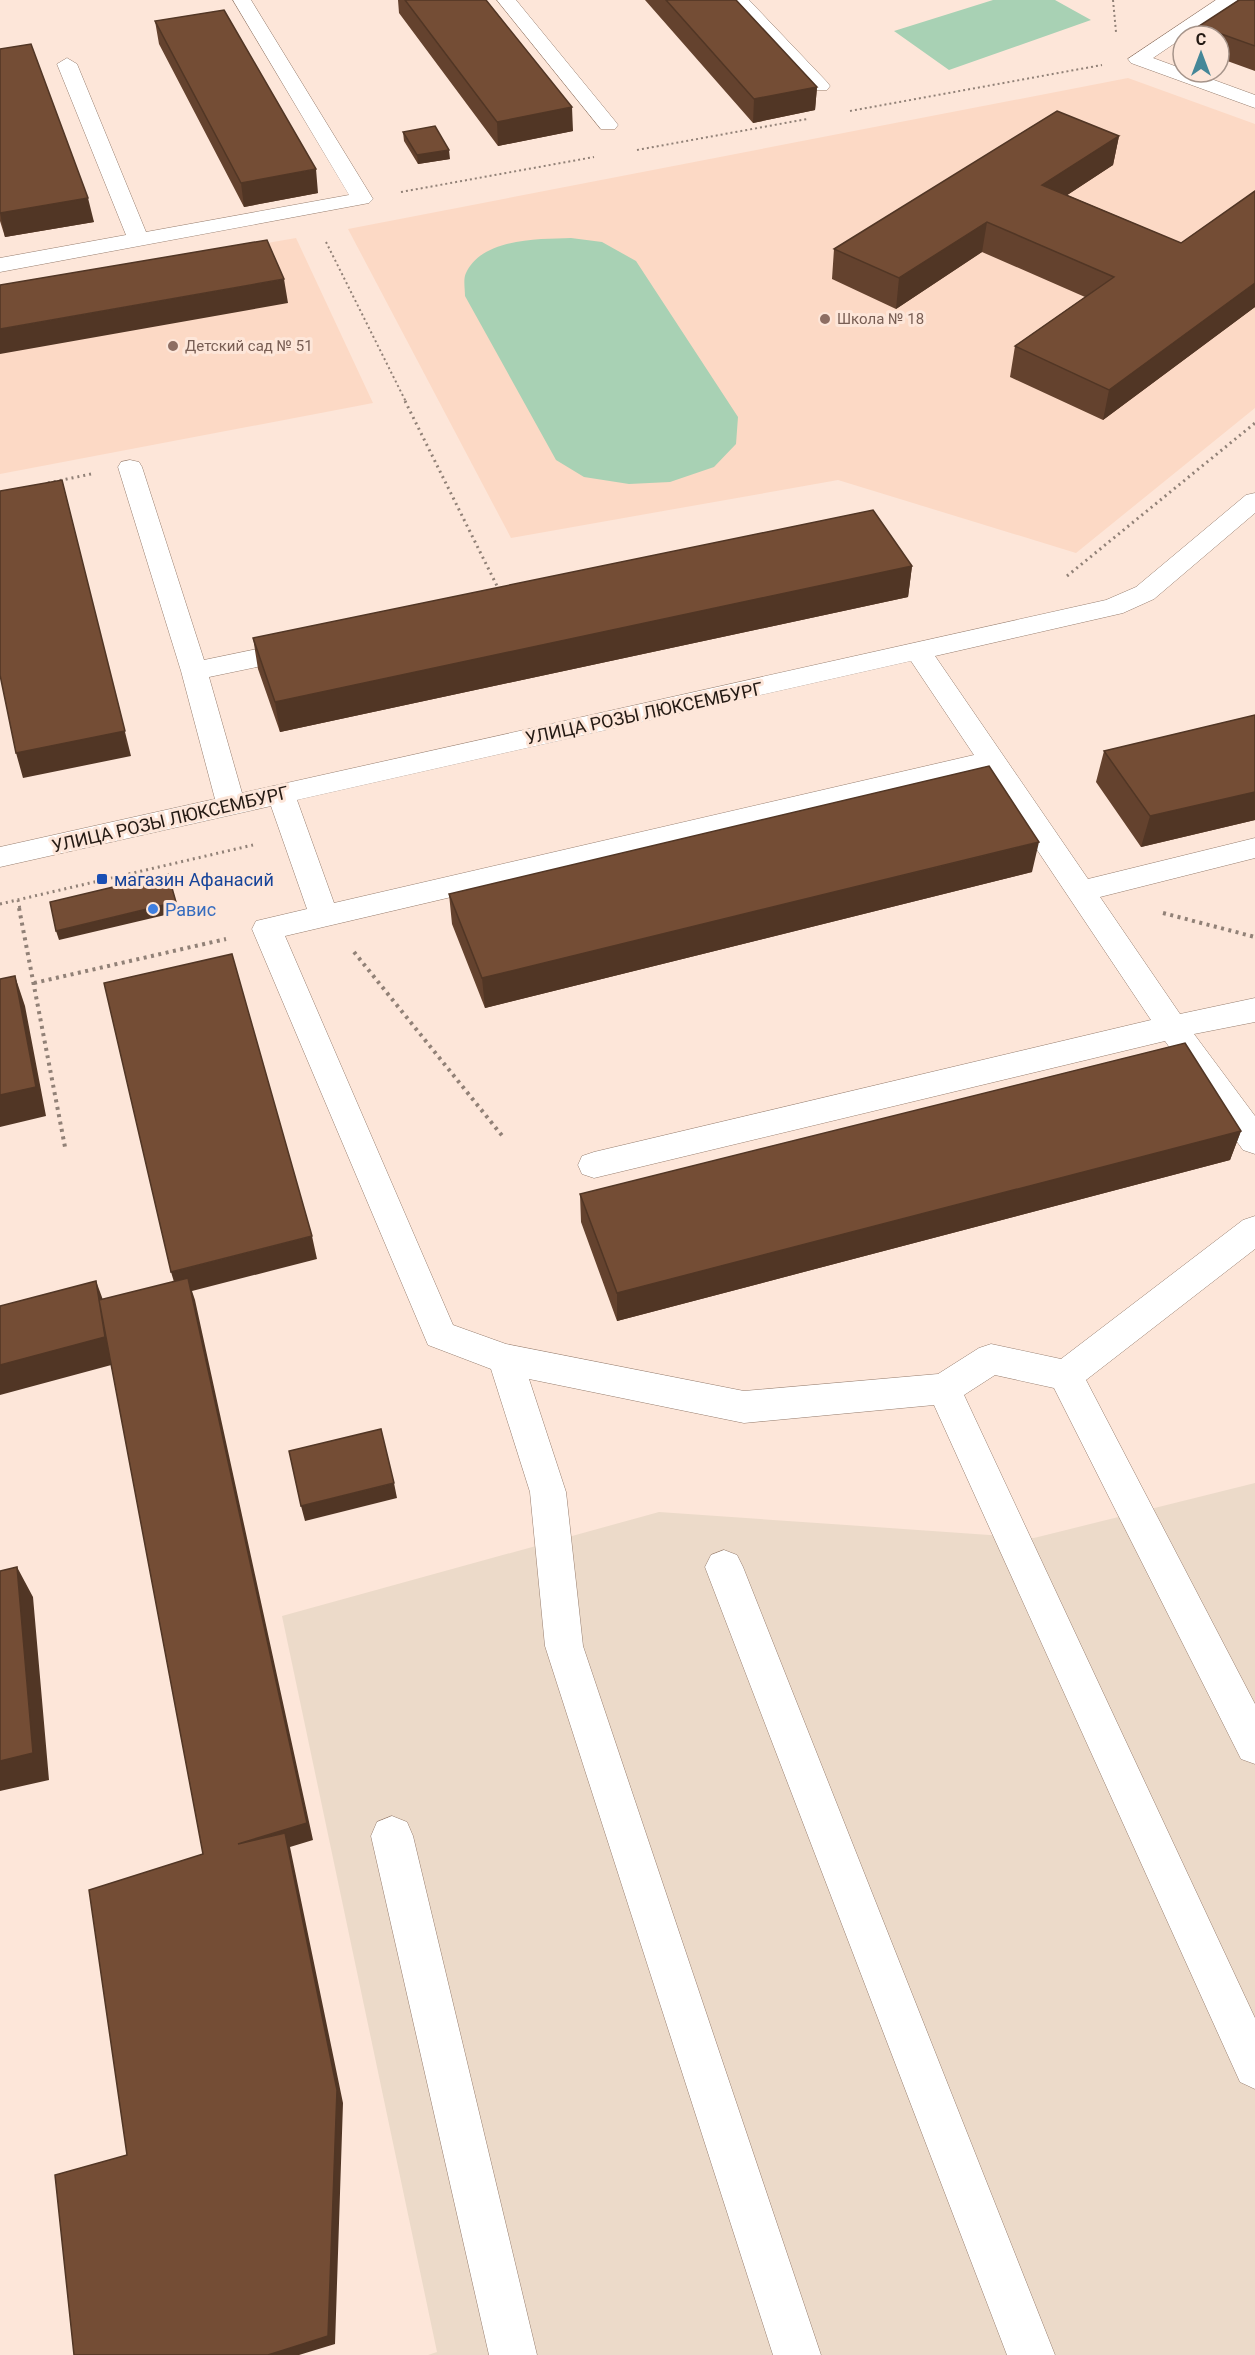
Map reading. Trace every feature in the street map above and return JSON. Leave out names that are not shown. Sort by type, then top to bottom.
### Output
[{"type":"street","points":[[0,265],[362,199],[242,0]]},
{"type":"street","points":[[506,0],[608,124]]},
{"type":"street","points":[[739,0],[820,86]]},
{"type":"street","points":[[1138,59],[1229,0]]},
{"type":"street","points":[[1138,59],[1255,102]]},
{"type":"street","points":[[67,64],[139,240]]},
{"type":"street","points":[[130,467],[194,671],[231,805]]},
{"type":"street","name":"УЛИЦА РОЗЫ ЛЮКСЕМБУРГ","points":[[0,857],[1073,617],[1131,601],[1145,593],[1255,500]]},
{"type":"street","points":[[194,671],[322,644]]},
{"type":"street","points":[[918,651],[1079,892],[1172,1027],[1255,1141]]},
{"type":"street","points":[[991,761],[267,929],[440,1335],[505,1359],[744,1407],[944,1389],[991,1359],[1065,1374],[1255,1230]]},
{"type":"street","points":[[281,794],[324,916]]},
{"type":"street","points":[[1079,892],[1255,848]]},
{"type":"street","points":[[594,1165],[1172,1027],[1255,1010]]},
{"type":"street","points":[[505,1359],[548,1492],[564,1646],[797,2355]]},
{"type":"street","points":[[1065,1374],[1255,1745]]},
{"type":"street","points":[[944,1389],[1255,2067]]},
{"type":"street","points":[[724,1567],[1031,2355]]},
{"type":"street","points":[[392,1836],[513,2355]]},
{"type":"path","points":[[843,112],[1138,59]]},
{"type":"path","points":[[629,151],[810,118]]},
{"type":"path","points":[[362,199],[594,157]]},
{"type":"path","points":[[309,209],[502,595]]},
{"type":"path","points":[[1063,578],[1255,423]]},
{"type":"path","points":[[43,484],[130,467]]},
{"type":"path","points":[[0,904],[296,835]]},
{"type":"path","points":[[18,900],[65,1148]]},
{"type":"path","points":[[324,916],[504,1138]]},
{"type":"path","points":[[34,983],[267,929]]},
{"type":"shaded area","name":"Школа № 18","points":[[1128,78],[1255,124],[1255,408],[1076,553],[838,480],[511,538],[348,229]]},
{"type":"shaded area","name":"Детский сад № 51","points":[[296,238],[373,403],[0,474],[0,289]]},
{"type":"shaded area","points":[[1255,1483],[1255,2355],[428,2355],[437,2352],[282,1616],[659,1512],[1034,1538]]},
{"type":"green space","points":[[993,0],[1055,0],[1091,20],[949,70],[894,31]]},
{"type":"green space","points":[[571,238],[602,242],[636,261],[738,417],[736,444],[714,467],[670,482],[629,484],[584,477],[556,460],[465,296],[464,281],[474,261],[498,247],[528,240]]},
{"type":"building","points":[[405,0],[486,0],[572,107],[497,122]]},
{"type":"building","points":[[666,0],[736,0],[817,87],[754,99]]},
{"type":"building","points":[[1239,0],[1255,0],[1255,46],[1231,37],[1231,24],[1202,24]]},
{"type":"building","points":[[224,10],[316,169],[241,183],[155,21]]},
{"type":"building","points":[[31,44],[88,198],[0,213],[0,49]]},
{"type":"building","points":[[1057,111],[1119,136],[1042,185],[1181,243],[1255,191],[1255,283],[1109,390],[1015,346],[1114,277],[987,222],[899,278],[834,249]]},
{"type":"building","points":[[435,126],[449,150],[417,155],[403,132]]},
{"type":"building","points":[[267,240],[284,279],[0,329],[0,285]]},
{"type":"building","points":[[62,480],[125,731],[16,753],[0,675],[0,491]]},
{"type":"building","points":[[873,510],[912,566],[275,702],[253,638]]},
{"type":"building","points":[[1255,715],[1255,792],[1150,816],[1104,751]]},
{"type":"building","points":[[989,766],[1039,842],[482,978],[449,894]]},
{"type":"building","points":[[168,874],[176,902],[56,931],[50,902]]},
{"type":"building","points":[[232,954],[312,1236],[171,1272],[104,983]]},
{"type":"building","points":[[15,976],[36,1087],[0,1095],[0,979]]},
{"type":"building","points":[[1185,1043],[1241,1131],[617,1293],[580,1194]]},
{"type":"building","points":[[188,1278],[307,1823],[238,1844],[285,1833],[337,2090],[328,2336],[268,2355],[74,2355],[55,2175],[127,2155],[89,1890],[203,1854],[99,1300]]},
{"type":"building","points":[[96,1281],[105,1337],[0,1365],[0,1306]]},
{"type":"building","points":[[381,1429],[394,1483],[301,1506],[289,1451]]},
{"type":"building","points":[[17,1567],[33,1753],[0,1761],[0,1571]]},
{"type":"place","name":"Школа № 18","points":[[825,319]]},
{"type":"place","name":"Детский сад № 51","points":[[173,346]]},
{"type":"place","name":"магазин Афанасий","points":[[102,879]]},
{"type":"place","name":"Равис","points":[[153,909]]}]
